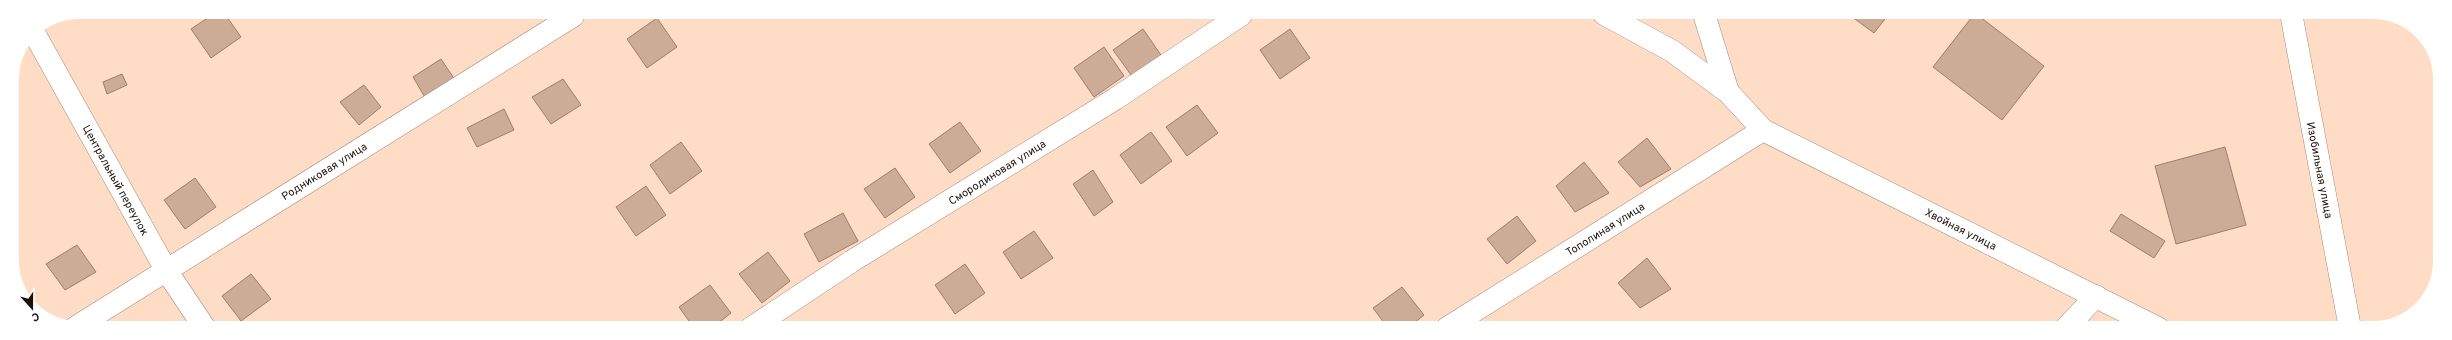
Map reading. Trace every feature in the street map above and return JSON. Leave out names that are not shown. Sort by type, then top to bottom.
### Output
[{"type":"street","name":"Родниковая улица","points":[[87,321],[568,19]]},
{"type":"street","name":"Смородиновая улица","points":[[762,321],[852,261],[1115,99],[1235,19]]},
{"type":"street","name":"Хвойная улица","points":[[1613,19],[1672,51],[1728,92],[1764,130],[2144,321]]},
{"type":"street","points":[[1706,19],[1728,92]]},
{"type":"street","name":"Изобильная улица","points":[[2292,19],[2349,321]]},
{"type":"street","name":"Центральный переулок","points":[[37,37],[166,270],[199,321]]},
{"type":"street","name":"Тополиная улица","points":[[1458,321],[1764,130]]},
{"type":"street","points":[[2073,321],[2096,296]]},
{"type":"building","points":[[206,19],[228,19],[241,37],[211,58],[191,29]]},
{"type":"building","points":[[658,19],[677,47],[647,68],[627,39]]},
{"type":"building","points":[[1855,19],[1885,19],[1874,33]]},
{"type":"building","points":[[1970,19],[1983,19],[2044,66],[2002,120],[1933,67]]},
{"type":"building","points":[[1143,29],[1163,58],[1134,79],[1113,50]]},
{"type":"building","points":[[1290,29],[1310,58],[1280,79],[1260,50]]},
{"type":"building","points":[[1104,47],[1124,76],[1094,97],[1074,68]]},
{"type":"building","points":[[441,59],[455,80],[426,99],[413,77]]},
{"type":"building","points":[[122,74],[127,85],[107,94],[103,82]]},
{"type":"building","points":[[563,79],[581,105],[551,124],[532,97]]},
{"type":"building","points":[[364,85],[381,107],[359,125],[340,102]]},
{"type":"building","points":[[1197,105],[1218,133],[1187,156],[1166,127]]},
{"type":"building","points":[[504,109],[514,130],[477,147],[467,128]]},
{"type":"building","points":[[960,122],[981,151],[950,173],[929,144]]},
{"type":"building","points":[[1151,132],[1172,161],[1141,184],[1120,155]]},
{"type":"building","points":[[1647,138],[1671,169],[1640,187],[1618,162]]},
{"type":"building","points":[[681,142],[702,171],[670,194],[650,165]]},
{"type":"building","points":[[2225,147],[2246,225],[2176,244],[2155,166]]},
{"type":"building","points":[[1584,162],[1609,193],[1575,212],[1556,186]]},
{"type":"building","points":[[895,168],[915,197],[885,218],[864,189]]},
{"type":"building","points":[[1093,170],[1113,202],[1094,216],[1073,184]]},
{"type":"building","points":[[195,178],[216,207],[185,229],[164,200]]},
{"type":"building","points":[[646,186],[666,215],[636,236],[616,207]]},
{"type":"building","points":[[843,213],[858,241],[819,262],[804,234]]},
{"type":"building","points":[[2121,214],[2165,241],[2154,258],[2110,231]]},
{"type":"building","points":[[1517,216],[1536,241],[1507,264],[1487,239]]},
{"type":"building","points":[[1034,231],[1053,258],[1021,279],[1003,252]]},
{"type":"building","points":[[77,245],[96,272],[65,290],[46,264]]},
{"type":"building","points":[[768,252],[790,281],[762,303],[739,274]]},
{"type":"building","points":[[1647,258],[1671,289],[1640,308],[1618,283]]},
{"type":"building","points":[[965,264],[985,293],[955,314],[935,285]]},
{"type":"building","points":[[251,274],[271,299],[241,321],[222,296]]},
{"type":"building","points":[[710,285],[731,313],[721,321],[689,321],[679,307]]},
{"type":"building","points":[[1402,287],[1424,315],[1417,321],[1383,321],[1373,308]]}]
